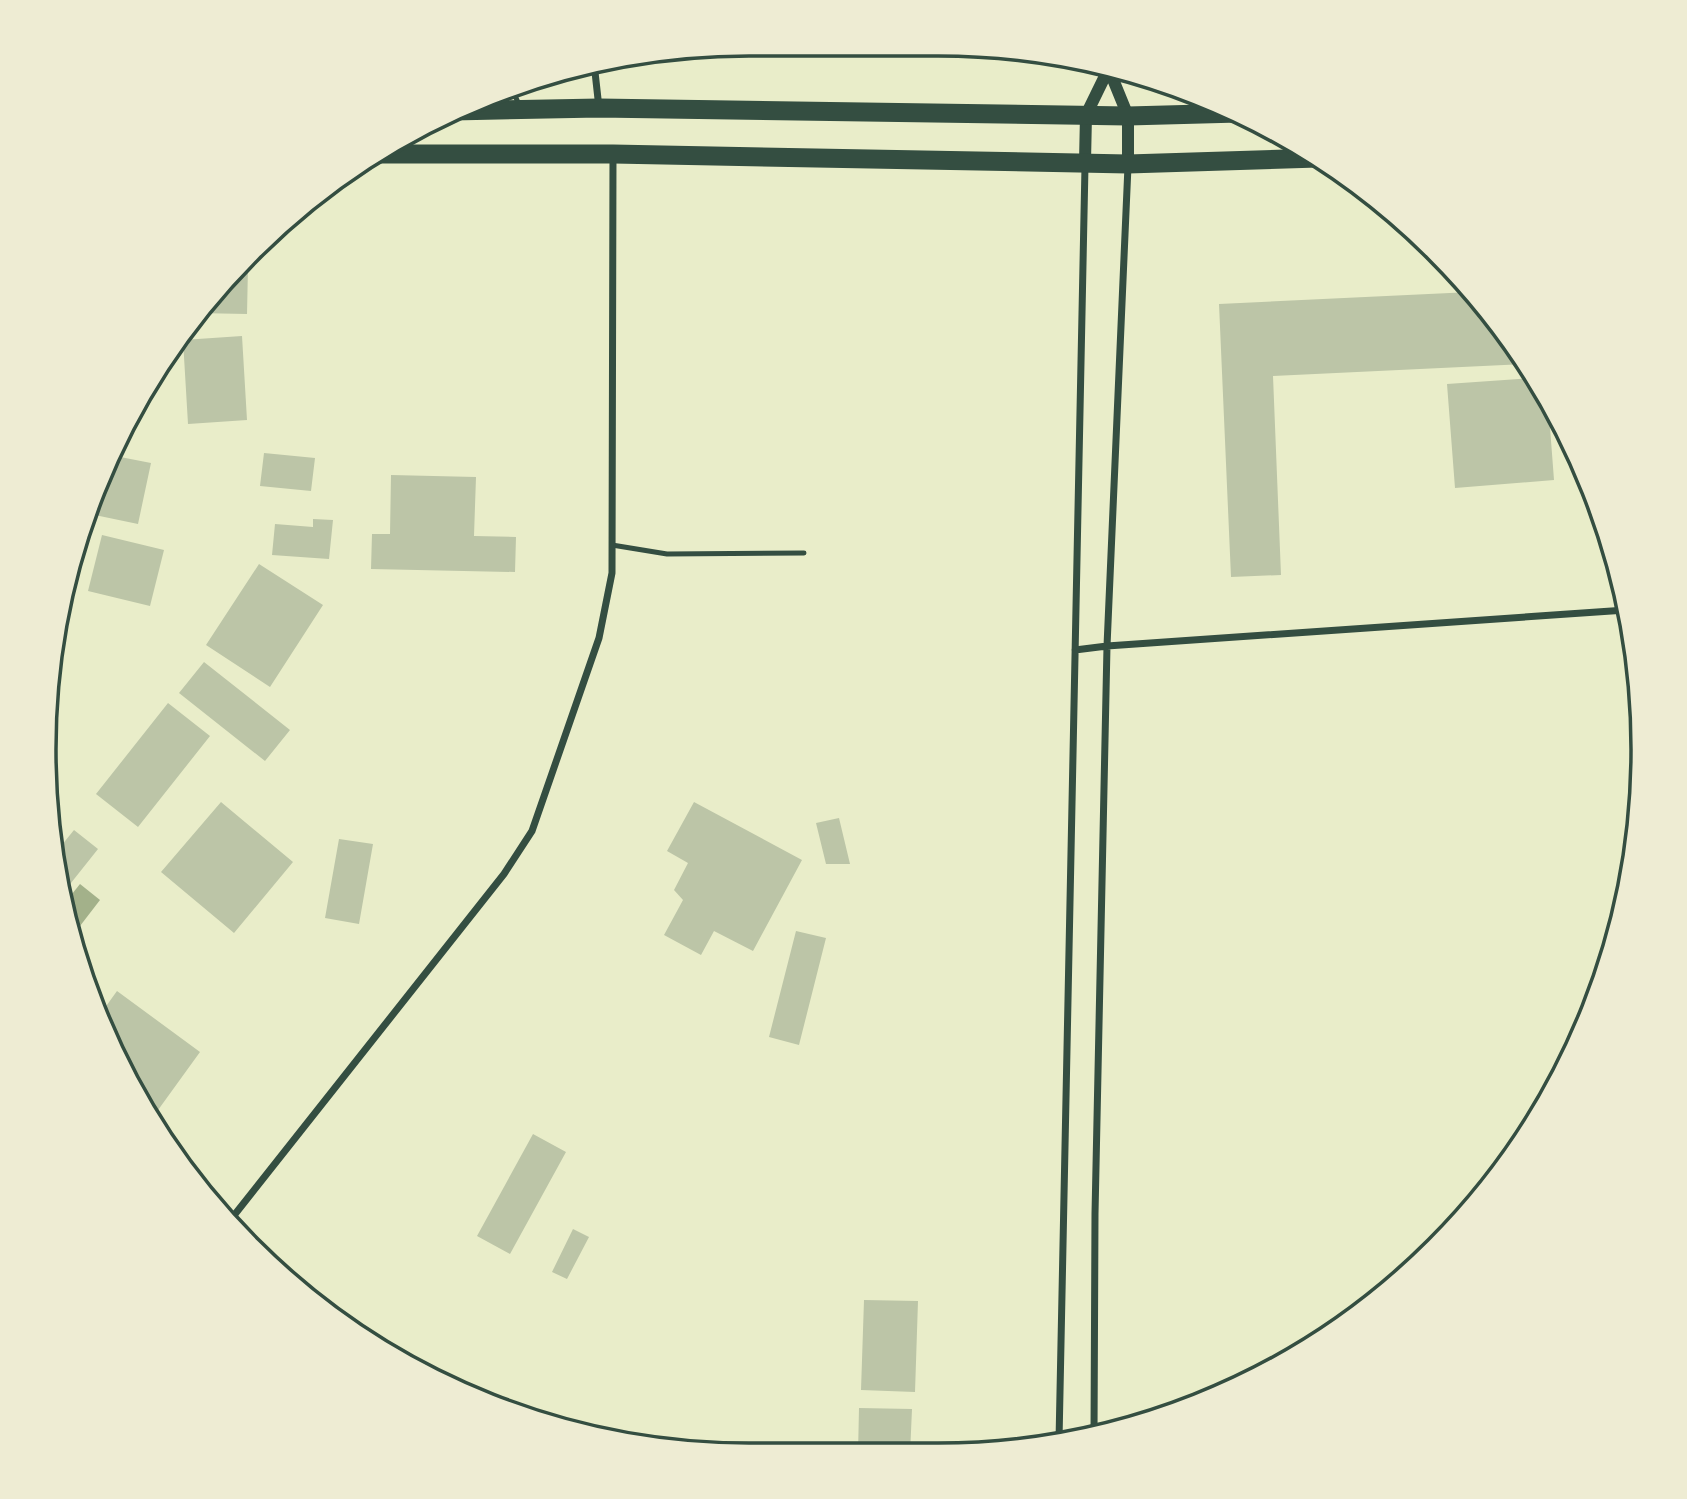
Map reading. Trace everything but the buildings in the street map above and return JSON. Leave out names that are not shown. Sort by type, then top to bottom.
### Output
[{"type":"highway","points":[[481,110],[599,108],[1128,116],[1213,114]]},
{"type":"highway","points":[[393,155],[613,154],[1128,164],[1300,159]]},
{"type":"street","points":[[595,74],[599,108]]},
{"type":"street","points":[[1059,1432],[1086,114],[1104,77]]},
{"type":"street","points":[[1094,1425],[1095,1214],[1107,646],[1128,164],[1128,116],[1112,79]]},
{"type":"street","points":[[235,1214],[504,874],[533,831],[599,638],[612,573],[613,154]]},
{"type":"street","points":[[1076,650],[1617,611]]},
{"type":"lane","points":[[516,97],[521,109]]},
{"type":"lane","points":[[612,545],[667,554],[804,553]]},
{"type":"shaded area","points":[[80,884],[100,900],[79,927],[71,895]]}]
